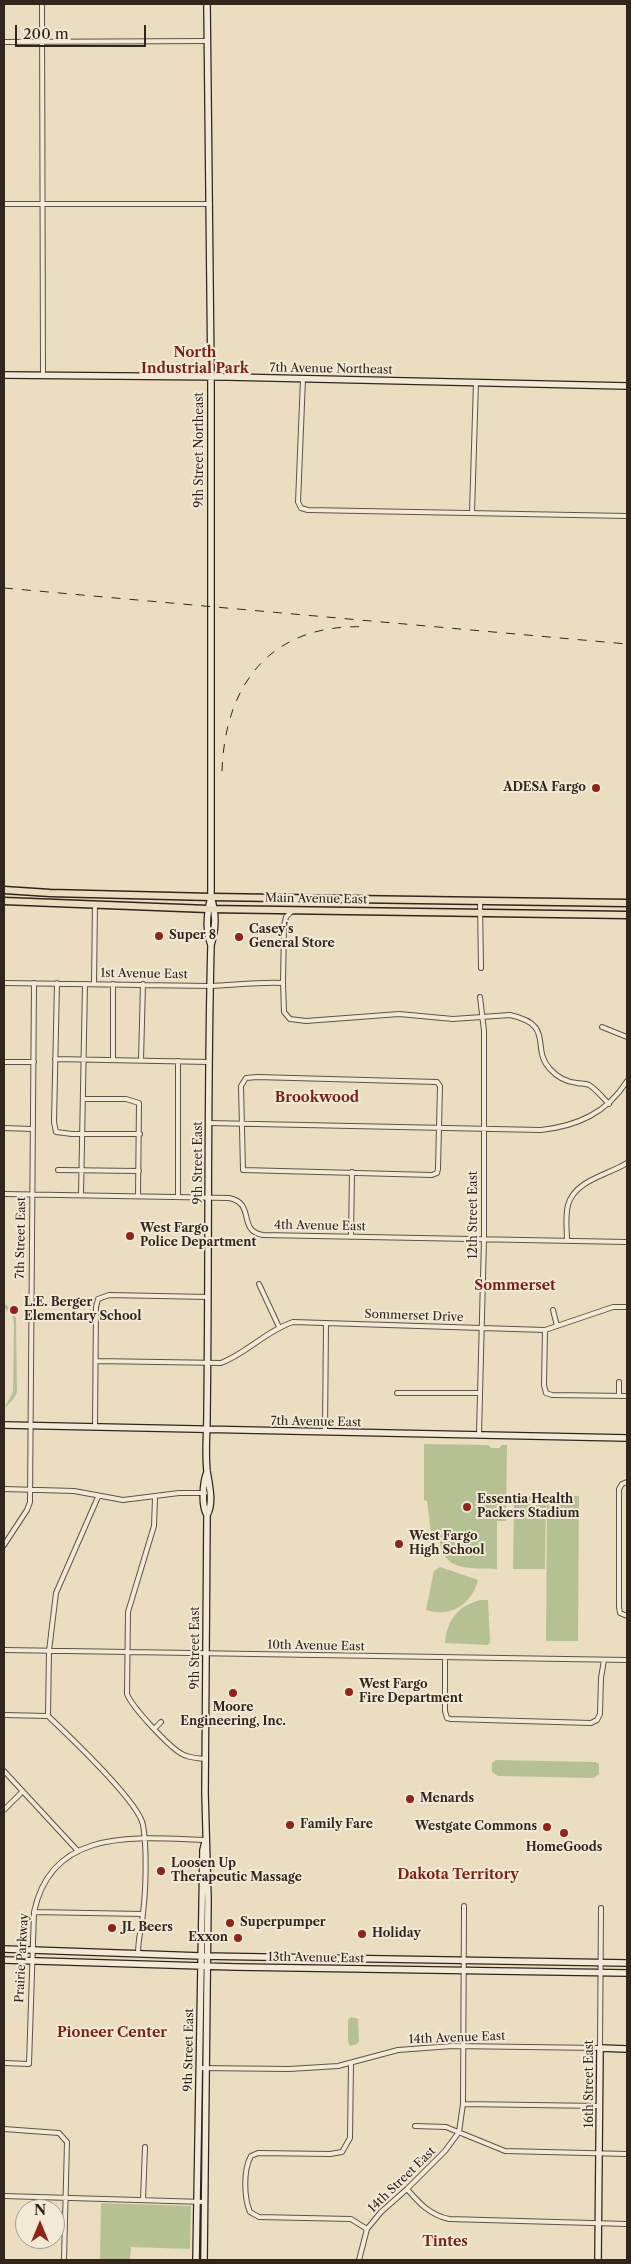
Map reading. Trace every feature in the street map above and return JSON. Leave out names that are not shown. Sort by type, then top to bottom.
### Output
[{"type":"main road","name":"9th Street Northeast","points":[[207,4],[211,376],[211,897]]},
{"type":"main road","name":"7th Avenue Northeast","points":[[4,375],[211,376],[627,386]]},
{"type":"main road","name":"Main Avenue East","points":[[4,890],[146,896],[627,903]]},
{"type":"main road","points":[[95,905],[100,899],[133,899],[146,896]]},
{"type":"main road","name":"9th Street East","points":[[207,1515],[210,1511],[207,1472],[210,1198],[209,1062],[211,945],[214,936],[211,897]]},
{"type":"main road","name":"Main Avenue East","points":[[4,901],[212,909],[627,915]]},
{"type":"main road","name":"7th Avenue East","points":[[4,1425],[627,1438]]},
{"type":"main road","name":"9th Street East","points":[[202,2068],[208,1966],[208,1856],[205,1840],[207,1515],[204,1493],[207,1472]]},
{"type":"main road","name":"9th Street East","points":[[204,2260],[201,2202],[202,2068],[200,1965],[203,1850],[205,1840]]},
{"type":"main road","name":"13th Avenue East","points":[[4,1949],[201,1956],[627,1963]]},
{"type":"main road","name":"13th Avenue East","points":[[4,1960],[208,1966],[627,1973]]},
{"type":"main road","name":"14th Avenue East","points":[[600,2048],[627,2049]]},
{"type":"main road","name":"16th Street East","points":[[598,2260],[600,2048]]},
{"type":"main road","name":"9th Street East","points":[[196,2260],[201,2202]]},
{"type":"street","points":[[42,4],[43,375]]},
{"type":"street","points":[[4,42],[207,41]]},
{"type":"street","points":[[4,204],[210,204]]},
{"type":"street","points":[[303,379],[298,502],[302,508],[308,510],[627,516]]},
{"type":"street","points":[[472,513],[476,382]]},
{"type":"street","points":[[480,902],[481,968]]},
{"type":"street","points":[[94,983],[95,905]]},
{"type":"street","points":[[293,910],[284,919],[283,983],[284,1012],[286,1017],[298,1021],[399,1014],[442,1019],[510,1015],[532,1023],[540,1035],[543,1056],[549,1068],[563,1079],[588,1085],[609,1104]]},
{"type":"street","name":"1st Avenue East","points":[[4,983],[210,986],[257,982],[283,983]]},
{"type":"street","name":"7th Street East","points":[[4,1545],[27,1510],[30,1490],[34,983]]},
{"type":"street","points":[[57,984],[54,1122],[56,1132],[59,1134],[140,1134]]},
{"type":"street","points":[[81,1195],[85,984]]},
{"type":"street","points":[[113,984],[113,1059]]},
{"type":"street","points":[[141,1060],[143,984]]},
{"type":"street","name":"12th Street East","points":[[479,1434],[484,1239],[484,1032],[480,997]]},
{"type":"street","points":[[602,1028],[627,1038]]},
{"type":"street","points":[[55,1059],[209,1062]]},
{"type":"street","points":[[178,1061],[178,1197]]},
{"type":"street","points":[[4,1062],[34,1062]]},
{"type":"street","points":[[246,1078],[423,1081],[437,1082],[440,1086],[438,1169],[437,1173],[428,1175],[247,1171],[242,1167],[241,1124],[241,1086],[246,1078]]},
{"type":"street","points":[[209,1123],[541,1130],[559,1128],[590,1118],[609,1104],[627,1081]]},
{"type":"street","points":[[83,1099],[126,1099],[138,1102],[140,1134],[138,1196]]},
{"type":"street","points":[[4,1128],[32,1129]]},
{"type":"street","points":[[567,1241],[568,1205],[572,1196],[586,1183],[627,1163]]},
{"type":"street","points":[[58,1170],[139,1171]]},
{"type":"street","points":[[351,1237],[352,1172]]},
{"type":"street","name":"4th Avenue East","points":[[4,1194],[229,1198],[241,1203],[245,1209],[249,1228],[257,1234],[627,1242]]},
{"type":"street","points":[[259,1284],[279,1327]]},
{"type":"street","points":[[96,1427],[96,1307],[98,1299],[109,1295],[208,1297]]},
{"type":"street","name":"Sommerset Drive","points":[[96,1361],[221,1363],[234,1358],[279,1327],[293,1322],[545,1330],[613,1307],[627,1307]]},
{"type":"street","points":[[553,1310],[557,1326]]},
{"type":"street","points":[[325,1432],[326,1323]]},
{"type":"street","points":[[545,1330],[544,1385],[546,1393],[552,1396],[627,1396]]},
{"type":"street","points":[[619,1382],[619,1396]]},
{"type":"street","points":[[397,1393],[480,1393]]},
{"type":"street","points":[[627,1482],[622,1484],[619,1489],[618,1607],[620,1614],[627,1616]]},
{"type":"street","points":[[4,1489],[74,1491],[98,1497],[123,1500],[154,1498],[179,1493],[204,1493]]},
{"type":"street","points":[[48,1716],[49,1651],[56,1593],[98,1497]]},
{"type":"street","points":[[154,1498],[154,1526],[128,1612],[126,1687],[129,1700],[184,1756],[205,1759]]},
{"type":"street","name":"10th Avenue East","points":[[4,1650],[627,1660]]},
{"type":"street","points":[[445,1658],[445,1711],[447,1718],[456,1720],[596,1721],[600,1714],[601,1678],[604,1660]]},
{"type":"street","points":[[4,1715],[48,1716],[131,1801],[139,1813],[143,1824],[144,1840],[143,1914],[138,1934],[138,1954]]},
{"type":"street","points":[[155,1728],[161,1722]]},
{"type":"street","points":[[4,1771],[77,1850]]},
{"type":"street","points":[[4,1810],[22,1792]]},
{"type":"street","name":"Prairie Parkway","points":[[4,2063],[29,2064],[34,1912],[37,1895],[47,1878],[60,1863],[77,1850],[102,1842],[205,1840]]},
{"type":"street","name":"14th Street East","points":[[359,2260],[367,2229],[380,2212],[407,2190],[445,2151],[459,2132],[463,2104],[464,1906]]},
{"type":"street","name":"16th Street East","points":[[600,2048],[601,1908]]},
{"type":"street","points":[[34,1912],[143,1914]]},
{"type":"street","name":"14th Avenue East","points":[[202,2068],[297,2069],[351,2064],[398,2050],[464,2046],[600,2048]]},
{"type":"street","points":[[351,2064],[350,2138],[347,2146],[342,2152],[330,2154],[258,2153],[251,2156],[247,2162],[246,2204],[250,2212],[259,2217],[351,2219],[367,2229]]},
{"type":"street","points":[[463,2104],[600,2106]]},
{"type":"street","points":[[415,2126],[446,2127],[505,2151],[627,2154]]},
{"type":"street","points":[[4,2130],[59,2133],[67,2142],[64,2260]]},
{"type":"street","points":[[143,2200],[145,2147]]},
{"type":"street","points":[[407,2190],[421,2205],[437,2216],[448,2219],[627,2224]]},
{"type":"street","points":[[4,2196],[201,2202]]},
{"type":"green space","points":[[4,1303],[12,1310],[16,1318],[17,1392],[4,1409],[13,1392],[14,1323],[12,1315],[4,1307]]},
{"type":"green space","name":"Essentia Health Packers Stadium","points":[[424,1444],[488,1445],[491,1448],[507,1445],[506,1521],[497,1521],[497,1569],[466,1568],[450,1562],[444,1555],[439,1534],[431,1533],[427,1501],[424,1500]]},
{"type":"green space","points":[[514,1496],[546,1497],[545,1569],[513,1569]]},
{"type":"green space","points":[[547,1496],[579,1496],[578,1641],[546,1641]]},
{"type":"green space","points":[[440,1567],[478,1580],[475,1589],[466,1602],[452,1610],[435,1612],[426,1610],[434,1571]]},
{"type":"green space","points":[[480,1600],[488,1600],[490,1642],[488,1645],[445,1643],[448,1627],[455,1615],[466,1606]]},
{"type":"green space","points":[[496,1760],[595,1762],[599,1764],[599,1774],[594,1778],[498,1776],[492,1772],[492,1763]]},
{"type":"green space","points":[[351,2017],[358,2019],[359,2041],[357,2044],[350,2046],[348,2042],[348,2020]]},
{"type":"green space","points":[[101,2203],[191,2206],[190,2249],[131,2247],[130,2260],[100,2260]]},
{"type":"railway","points":[[4,588],[627,644]]},
{"type":"railway","points":[[222,771],[225,739],[233,710],[245,685],[261,663],[281,647],[306,635],[335,628],[368,627]]},
{"type":"place","name":"ADESA Fargo","points":[[596,788]]},
{"type":"place","name":"Super 8","points":[[159,936]]},
{"type":"place","name":"Casey's General Store","points":[[239,937]]},
{"type":"place","name":"West Fargo Police Department","points":[[130,1236]]},
{"type":"place","name":"L.E. Berger Elementary School","points":[[14,1310]]},
{"type":"place","name":"Essentia Health Packers Stadium","points":[[467,1507]]},
{"type":"place","name":"West Fargo High School","points":[[399,1544]]},
{"type":"place","name":"West Fargo Fire Department","points":[[349,1692]]},
{"type":"place","name":"Moore Engineering, Inc.","points":[[233,1693]]},
{"type":"place","name":"Menards","points":[[410,1799]]},
{"type":"place","name":"Family Fare","points":[[290,1825]]},
{"type":"place","name":"Westgate Commons","points":[[547,1827]]},
{"type":"place","name":"HomeGoods","points":[[564,1833]]},
{"type":"place","name":"Loosen Up Therapeutic Massage","points":[[161,1871]]},
{"type":"place","name":"Superpumper","points":[[230,1923]]},
{"type":"place","name":"JL Beers","points":[[112,1928]]},
{"type":"place","name":"Holiday","points":[[362,1934]]},
{"type":"place","name":"Exxon","points":[[238,1938]]},
{"type":"district","name":"North Industrial Park","points":[[195,362]]},
{"type":"district","name":"Brookwood","points":[[317,1098]]},
{"type":"district","name":"Sommerset","points":[[515,1286]]},
{"type":"district","name":"Dakota Territory","points":[[458,1875]]},
{"type":"district","name":"Pioneer Center","points":[[112,2033]]},
{"type":"district","name":"Tintes","points":[[445,2242]]}]
